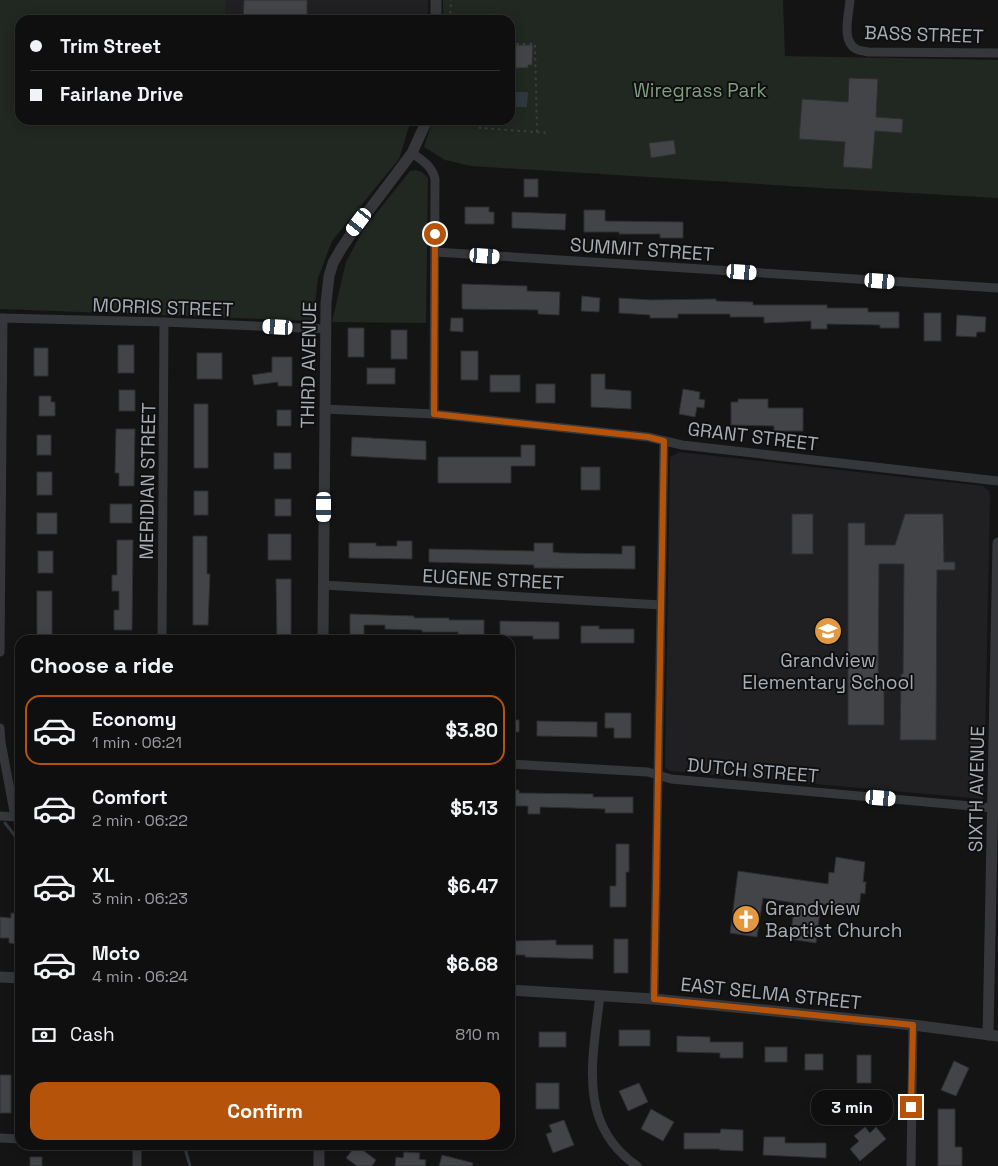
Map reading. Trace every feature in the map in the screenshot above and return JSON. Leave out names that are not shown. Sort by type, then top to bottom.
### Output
[{"type":"street","points":[[436,0],[436,15]]},
{"type":"street","name":"BASS STREET","points":[[850,0],[847,35],[850,44],[856,49],[868,52],[998,53]]},
{"type":"street","name":"THIRD AVENUE","points":[[323,635],[324,409],[327,289],[333,264],[351,234],[412,153],[425,125]]},
{"type":"street","points":[[412,153],[429,166],[434,173],[435,179],[434,414]]},
{"type":"street","name":"SUMMIT STREET","points":[[435,252],[998,288]]},
{"type":"street","points":[[0,652],[1,318]]},
{"type":"street","name":"MORRIS STREET","points":[[1,318],[164,322],[326,329]]},
{"type":"street","name":"MERIDIAN STREET","points":[[162,635],[164,322]]},
{"type":"street","name":"GRANT STREET","points":[[324,409],[434,414],[648,437],[682,445],[998,481]]},
{"type":"street","points":[[654,999],[664,441]]},
{"type":"street","name":"SIXTH AVENUE","points":[[993,1036],[993,808],[998,542]]},
{"type":"street","name":"EUGENE STREET","points":[[323,585],[660,605]]},
{"type":"street","points":[[0,728],[0,742],[15,804]]},
{"type":"street","name":"DUTCH STREET","points":[[515,764],[648,772],[680,780],[993,808]]},
{"type":"street","points":[[0,816],[15,817]]},
{"type":"street","points":[[0,977],[15,978]]},
{"type":"street","name":"EAST SELMA STREET","points":[[515,990],[654,999],[913,1025],[993,1036]]},
{"type":"street","points":[[600,995],[592,1072],[592,1087],[596,1109],[608,1137],[626,1158],[637,1166]]},
{"type":"street","points":[[911,1166],[913,1025]]},
{"type":"street","points":[[0,1138],[15,1139]]},
{"type":"street","points":[[137,1150],[137,1166]]},
{"type":"street","points":[[319,1150],[319,1166]]},
{"type":"path","points":[[450,0],[450,15]]},
{"type":"path","points":[[515,44],[534,44],[536,132]]},
{"type":"path","points":[[480,125],[480,128],[550,133]]},
{"type":"shaded area","points":[[226,0],[428,0],[428,15],[225,15]]},
{"type":"shaded area","points":[[515,92],[528,92],[527,107],[515,107]]},
{"type":"shaded area","name":"Grandview Elementary School","points":[[679,452],[983,486],[989,491],[983,799],[670,771],[665,767],[670,457]]},
{"type":"green space","points":[[0,0],[226,0],[225,15],[15,15],[15,125],[409,125],[399,159],[332,241],[318,278],[313,321],[0,309]]},
{"type":"green space","name":"Wiregrass Park","points":[[443,0],[783,0],[785,56],[998,60],[998,198],[471,166],[445,160],[424,147],[431,125],[515,125],[515,15],[443,15]]},
{"type":"green space","points":[[410,171],[422,172],[428,178],[426,323],[332,322],[346,262],[363,230]]},
{"type":"building","points":[[244,0],[307,0],[307,15],[243,15]]},
{"type":"building","points":[[515,45],[533,45],[532,65],[528,65],[528,68],[515,68]]},
{"type":"building","points":[[849,78],[878,79],[876,117],[903,119],[902,133],[875,131],[872,169],[843,167],[845,142],[799,139],[802,99],[848,102]]},
{"type":"building","points":[[674,140],[676,154],[651,158],[649,143]]},
{"type":"building","points":[[524,179],[538,179],[538,197],[524,197]]},
{"type":"building","points":[[465,207],[489,207],[489,212],[494,212],[494,224],[465,224]]},
{"type":"building","points":[[584,210],[605,210],[605,221],[683,222],[683,238],[660,238],[660,234],[584,232]]},
{"type":"building","points":[[512,212],[566,214],[565,230],[512,228]]},
{"type":"building","points":[[462,284],[527,286],[527,291],[560,292],[559,315],[538,314],[538,310],[462,309]]},
{"type":"building","points":[[582,296],[600,298],[599,312],[581,311]]},
{"type":"building","points":[[619,298],[651,300],[716,299],[716,301],[753,302],[753,305],[827,305],[827,308],[868,308],[868,312],[899,312],[899,328],[880,328],[880,325],[827,324],[827,329],[811,329],[811,321],[764,323],[764,317],[730,317],[730,314],[678,314],[678,318],[650,318],[650,315],[619,313]]},
{"type":"building","points":[[924,313],[941,313],[941,341],[924,341]]},
{"type":"building","points":[[957,315],[986,317],[985,332],[977,332],[976,337],[956,336]]},
{"type":"building","points":[[451,318],[463,318],[463,332],[450,331]]},
{"type":"building","points":[[348,328],[364,328],[364,357],[348,357]]},
{"type":"building","points":[[391,330],[407,330],[407,359],[391,359]]},
{"type":"building","points":[[118,345],[134,345],[134,373],[118,373]]},
{"type":"building","points":[[34,348],[48,348],[48,376],[34,376]]},
{"type":"building","points":[[461,351],[478,351],[478,380],[461,380]]},
{"type":"building","points":[[197,353],[222,353],[222,379],[197,379]]},
{"type":"building","points":[[272,357],[292,357],[292,386],[278,386],[278,382],[254,385],[252,375],[272,372]]},
{"type":"building","points":[[367,368],[395,368],[395,384],[367,384]]},
{"type":"building","points":[[591,374],[605,374],[605,389],[631,391],[631,409],[591,407]]},
{"type":"building","points":[[490,375],[520,375],[520,392],[490,392]]},
{"type":"building","points":[[536,384],[555,384],[555,403],[536,403]]},
{"type":"building","points":[[683,389],[700,392],[699,399],[705,400],[704,408],[697,407],[695,417],[679,414]]},
{"type":"building","points":[[119,390],[135,390],[135,411],[119,411]]},
{"type":"building","points":[[39,396],[51,396],[51,402],[55,402],[55,416],[39,416]]},
{"type":"building","points":[[738,399],[768,399],[768,408],[803,408],[803,431],[774,431],[774,426],[731,425],[731,402],[738,402]]},
{"type":"building","points":[[194,404],[208,404],[208,468],[194,468]]},
{"type":"building","points":[[277,410],[291,410],[291,426],[277,426]]},
{"type":"building","points":[[116,429],[135,429],[134,486],[119,486],[119,473],[115,473]]},
{"type":"building","points":[[37,435],[51,435],[51,455],[37,455]]},
{"type":"building","points":[[352,437],[426,441],[426,460],[351,456]]},
{"type":"building","points":[[521,445],[535,445],[535,466],[511,466],[511,483],[438,483],[438,457],[521,457]]},
{"type":"building","points":[[274,453],[291,453],[291,469],[274,469]]},
{"type":"building","points":[[581,467],[600,467],[600,490],[581,490]]},
{"type":"building","points":[[37,472],[52,472],[52,495],[37,495]]},
{"type":"building","points":[[194,491],[208,491],[208,515],[194,515]]},
{"type":"building","points":[[275,499],[291,499],[291,516],[275,516]]},
{"type":"building","points":[[110,504],[132,504],[132,523],[110,523]]},
{"type":"building","points":[[37,513],[57,513],[57,534],[37,534]]},
{"type":"building","points":[[792,514],[813,514],[813,554],[792,554]]},
{"type":"building","points":[[905,514],[943,514],[944,562],[955,562],[955,570],[937,570],[936,740],[900,740],[904,564],[879,564],[878,686],[884,687],[884,725],[848,725],[848,523],[865,523],[865,545],[895,545]]},
{"type":"building","points":[[268,534],[291,534],[291,560],[268,560]]},
{"type":"building","points":[[193,536],[207,536],[207,574],[210,574],[208,625],[193,625]]},
{"type":"building","points":[[117,540],[133,540],[132,630],[114,630],[114,610],[119,610],[119,591],[112,591],[112,575],[117,575]]},
{"type":"building","points":[[397,541],[412,541],[412,559],[349,558],[349,543],[376,543],[376,546],[397,546]]},
{"type":"building","points":[[534,543],[553,543],[553,552],[561,553],[622,554],[622,546],[635,546],[635,569],[534,568],[534,565],[429,562],[429,549],[534,551]]},
{"type":"building","points":[[38,551],[53,551],[53,573],[38,573]]},
{"type":"building","points":[[276,579],[291,579],[291,635],[277,635]]},
{"type":"building","points":[[37,591],[52,591],[52,635],[37,635]]},
{"type":"building","points":[[350,614],[449,618],[449,620],[484,620],[484,635],[458,635],[458,632],[385,629],[385,625],[364,625],[364,635],[350,635]]},
{"type":"building","points":[[500,621],[559,622],[559,639],[533,639],[533,636],[500,635]]},
{"type":"building","points":[[581,626],[599,626],[599,629],[634,629],[634,643],[581,643]]},
{"type":"building","points":[[605,713],[631,713],[631,738],[614,738],[614,728],[605,728]]},
{"type":"building","points":[[515,720],[519,720],[519,732],[515,732]]},
{"type":"building","points":[[537,721],[597,722],[597,737],[537,736]]},
{"type":"building","points":[[515,790],[519,790],[519,793],[593,794],[593,797],[633,797],[633,813],[605,813],[605,809],[540,807],[540,814],[528,814],[528,806],[515,806]]},
{"type":"building","points":[[616,844],[629,844],[629,872],[626,872],[626,907],[610,907],[610,886],[616,886]]},
{"type":"building","name":"Grandview Baptist Church","points":[[836,857],[865,862],[863,882],[866,882],[865,894],[861,893],[859,908],[821,904],[816,943],[790,939],[795,903],[763,898],[757,937],[730,933],[738,871],[828,884],[829,872],[834,873]]},
{"type":"building","points":[[11,913],[15,913],[15,944],[9,943],[9,938],[0,938],[0,917],[11,918]]},
{"type":"building","points":[[614,939],[628,939],[628,973],[614,973]]},
{"type":"building","points":[[556,940],[556,945],[593,945],[593,959],[515,955],[515,941]]},
{"type":"building","points":[[619,1030],[650,1030],[650,1046],[619,1046]]},
{"type":"building","points":[[539,1032],[566,1032],[566,1047],[539,1047]]},
{"type":"building","points":[[677,1036],[710,1037],[710,1042],[743,1042],[743,1058],[720,1058],[720,1053],[677,1052]]},
{"type":"building","points":[[765,1047],[787,1047],[787,1062],[765,1062]]},
{"type":"building","points":[[805,1054],[823,1054],[823,1070],[805,1070]]},
{"type":"building","points":[[857,1055],[871,1055],[871,1083],[857,1083]]},
{"type":"building","points":[[954,1061],[969,1068],[956,1096],[941,1090]]},
{"type":"building","points":[[0,1075],[11,1075],[11,1113],[0,1113]]},
{"type":"building","points":[[536,1083],[559,1083],[559,1109],[536,1109]]},
{"type":"building","points":[[639,1083],[648,1102],[628,1111],[619,1091]]},
{"type":"building","points":[[651,1109],[674,1122],[663,1141],[641,1129]]},
{"type":"building","points":[[938,1109],[955,1109],[955,1147],[962,1147],[962,1166],[938,1166]]},
{"type":"building","points":[[564,1120],[574,1145],[553,1153],[546,1134],[552,1132],[549,1125]]},
{"type":"building","points":[[865,1127],[870,1133],[876,1127],[886,1139],[860,1161],[850,1149],[859,1141],[854,1136]]},
{"type":"building","points":[[721,1129],[743,1130],[743,1151],[684,1149],[684,1133],[720,1133]]},
{"type":"building","points":[[764,1137],[785,1137],[785,1143],[826,1143],[826,1158],[763,1155]]},
{"type":"building","points":[[352,1150],[363,1150],[376,1160],[372,1166],[357,1166],[346,1158]]},
{"type":"building","points":[[404,1152],[420,1153],[419,1159],[426,1160],[425,1166],[395,1166],[396,1157],[403,1158]]},
{"type":"building","points":[[442,1155],[473,1163],[472,1166],[439,1166]]},
{"type":"building","points":[[30,1157],[42,1157],[42,1166],[30,1166]]},
{"type":"waterway","points":[[5,823],[15,836]]},
{"type":"waterway","points":[[185,1150],[190,1166]]},
{"type":"place","name":"Grandview Elementary School","points":[[828,631]]},
{"type":"place","name":"Grandview Baptist Church","points":[[746,919]]},
{"type":"route","points":[[435,234],[434,414],[648,437],[664,441],[654,999],[913,1025],[911,1107]]}]
